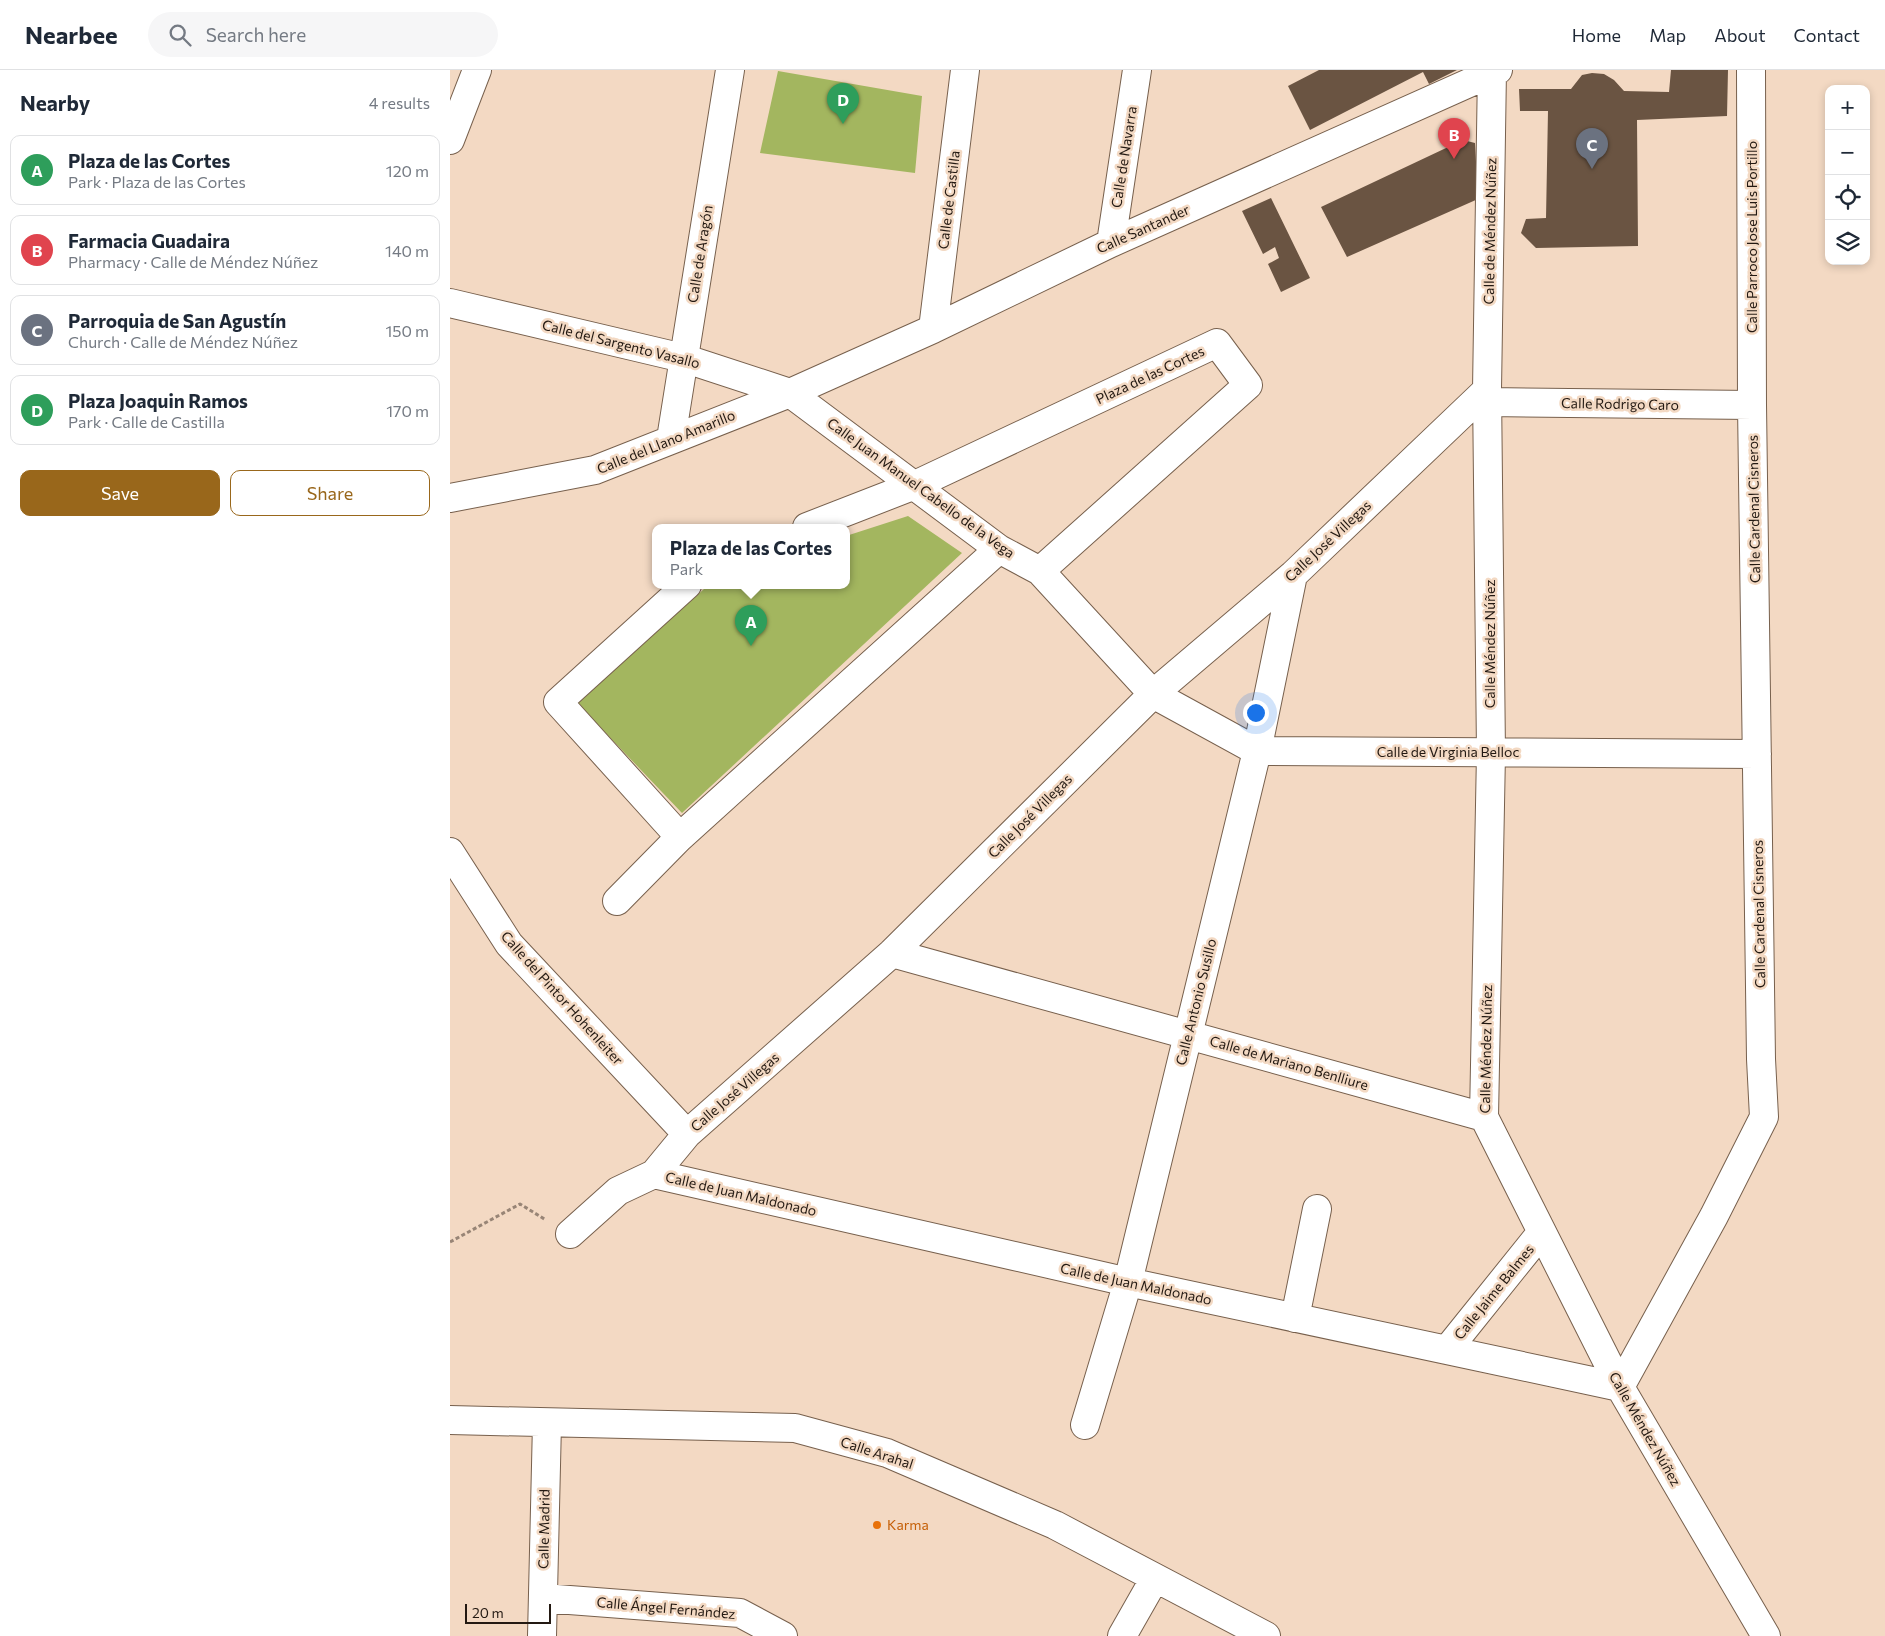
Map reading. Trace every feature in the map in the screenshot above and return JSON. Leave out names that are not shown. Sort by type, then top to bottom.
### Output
[{"type":"street","points":[[450,140],[477,70]]},
{"type":"street","name":"Calle de Aragón","points":[[672,439],[683,358],[730,70]]},
{"type":"street","name":"Calle de Castilla","points":[[932,329],[965,70]]},
{"type":"street","name":"Calle de Navarra","points":[[1111,243],[1137,70]]},
{"type":"street","name":"Calle Parroco Jose Luis Portillo","points":[[1751,70],[1752,405]]},
{"type":"street","name":"Calle Santander","points":[[790,393],[932,329],[1111,243],[1494,71]]},
{"type":"street","name":"Calle de Méndez Núñez","points":[[1488,396],[1494,71]]},
{"type":"street","name":"Calle del Sargento Vasallo","points":[[450,303],[683,358],[790,393]]},
{"type":"street","name":"Plaza de las Cortes","points":[[815,524],[915,484],[1217,343],[1248,385],[1040,571]]},
{"type":"street","name":"Calle del Llano Amarillo","points":[[450,498],[595,470],[790,393]]},
{"type":"street","name":"Calle Juan Manuel Cabello de la Vega","points":[[790,393],[915,484],[999,549],[1040,571],[1153,694]]},
{"type":"street","name":"Calle Rodrigo Caro","points":[[1488,396],[1752,405]]},
{"type":"street","name":"Calle José Villegas","points":[[570,1234],[618,1191],[654,1174],[686,1134],[892,953],[1153,694],[1293,575],[1488,396]]},
{"type":"street","name":"Calle Méndez Núñez","points":[[1488,396],[1491,753],[1484,1117],[1620,1387],[1766,1636]]},
{"type":"street","name":"Calle Cardenal Cisneros","points":[[1620,1387],[1714,1216],[1764,1117],[1761,1059],[1752,405]]},
{"type":"street","points":[[617,901],[680,837],[999,549]]},
{"type":"street","name":"Calle Antonio Susillo","points":[[1085,1425],[1128,1282],[1257,751],[1293,575]]},
{"type":"street","points":[[680,837],[558,702],[683,589]]},
{"type":"street","name":"Calle de Virginia Belloc","points":[[1153,694],[1257,751],[1757,754]]},
{"type":"street","name":"Calle del Pintor Hohenleiter","points":[[450,852],[509,944],[686,1134]]},
{"type":"street","name":"Calle de Mariano Benlliure","points":[[892,953],[1484,1117]]},
{"type":"street","name":"Calle de Juan Maldonado","points":[[654,1174],[1128,1282],[1620,1387]]},
{"type":"street","points":[[1295,1318],[1317,1209]]},
{"type":"street","name":"Calle Jaime Balmes","points":[[1447,1350],[1541,1233]]},
{"type":"street","name":"Calle Arahal","points":[[450,1420],[795,1428],[887,1453],[1056,1525],[1266,1636]]},
{"type":"street","name":"Calle Madrid","points":[[542,1636],[547,1422]]},
{"type":"street","points":[[1122,1636],[1155,1578]]},
{"type":"street","name":"Calle Ángel Fernández","points":[[543,1598],[740,1613],[783,1636]]},
{"type":"path","points":[[450,1242],[520,1204],[570,1234]]},
{"type":"green space","points":[[778,71],[922,96],[915,173],[760,153]]},
{"type":"green space","points":[[908,516],[962,553],[682,813],[577,703],[704,589],[850,589],[850,535]]},
{"type":"building","points":[[1319,70],[1457,70],[1429,84],[1423,72],[1310,130],[1288,86]]},
{"type":"building","points":[[1671,70],[1728,70],[1727,116],[1637,120],[1638,246],[1536,248],[1521,233],[1526,219],[1546,218],[1548,111],[1520,111],[1519,89],[1571,89],[1582,75],[1592,73],[1604,74],[1614,80],[1624,91],[1669,92]]},
{"type":"building","points":[[1463,140],[1475,143],[1478,199],[1347,257],[1321,207]]},
{"type":"building","points":[[1271,198],[1310,278],[1281,292],[1268,264],[1279,258],[1275,247],[1263,254],[1242,211]]},
{"type":"place","name":"Plaza Joaquin Ramos","points":[[843,124]]},
{"type":"place","name":"Farmacia Guadaira","points":[[1454,159]]},
{"type":"place","name":"Parroquia de San Agustín","points":[[1592,169]]},
{"type":"place","name":"Plaza de las Cortes","points":[[751,646]]},
{"type":"place","name":"Karma","points":[[877,1525]]}]
